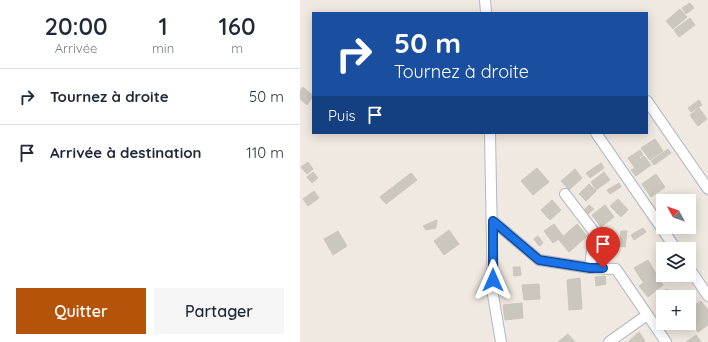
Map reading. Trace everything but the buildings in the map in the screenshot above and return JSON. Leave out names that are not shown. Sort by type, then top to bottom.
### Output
[{"type":"street","points":[[485,0],[486,12]]},
{"type":"street","points":[[648,102],[708,189]]},
{"type":"street","points":[[490,134],[493,221],[493,295],[501,342]]},
{"type":"street","points":[[597,134],[671,242]]},
{"type":"street","points":[[565,194],[594,232],[590,268]]},
{"type":"street","points":[[493,221],[539,260],[590,268],[616,269],[666,342]]},
{"type":"street","points":[[696,278],[708,296]]},
{"type":"street","points":[[609,342],[648,315]]},
{"type":"route","points":[[493,280],[493,221],[539,260],[590,268],[603,268]]}]
